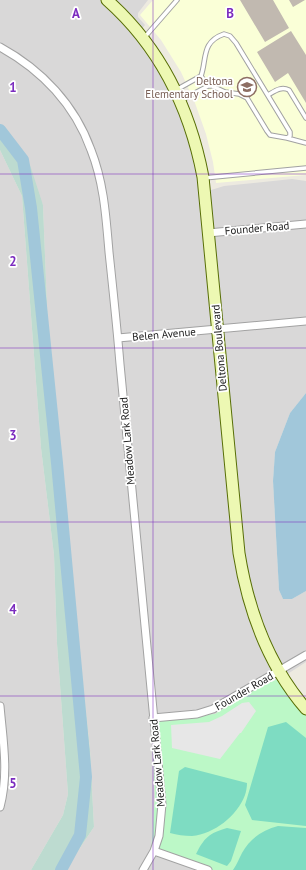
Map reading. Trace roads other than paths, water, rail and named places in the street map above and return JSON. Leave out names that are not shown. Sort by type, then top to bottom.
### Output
[{"type":"main road","name":"Deltona Boulevard","points":[[107,0],[129,21],[156,56],[176,90],[194,137],[203,178],[242,575],[255,619],[264,641],[279,671],[306,709]]},
{"type":"street","name":"Meadow Lark Road","points":[[0,47],[29,65],[54,89],[75,116],[91,149],[98,172],[104,201],[162,804],[161,821],[154,851],[143,870]]},
{"type":"street","name":"Founder Road","points":[[208,233],[306,224]]},
{"type":"street","name":"Belen Avenue","points":[[118,338],[306,321]]},
{"type":"street","name":"Founder Road","points":[[154,718],[204,712],[213,709],[306,655]]},
{"type":"street","points":[[0,706],[5,765],[5,780],[0,808]]},
{"type":"street","points":[[154,851],[208,870]]},
{"type":"lane","points":[[143,38],[177,0]]},
{"type":"lane","points":[[208,86],[201,76],[207,49],[211,41],[218,36],[224,34],[230,36],[236,43],[290,132],[290,136],[287,138]]},
{"type":"lane","points":[[176,90],[201,76]]},
{"type":"lane","points":[[180,101],[208,86],[212,86],[224,92],[239,94],[247,98],[266,131],[270,135],[306,143]]},
{"type":"lane","points":[[268,95],[281,88],[289,90],[306,118]]},
{"type":"lane","points":[[203,178],[306,168]]},
{"type":"waterway","points":[[0,130],[23,160],[31,208],[57,463],[86,777],[80,835],[61,870]]},
{"type":"place","name":"Deltona Elementary School","points":[[247,87]]}]
